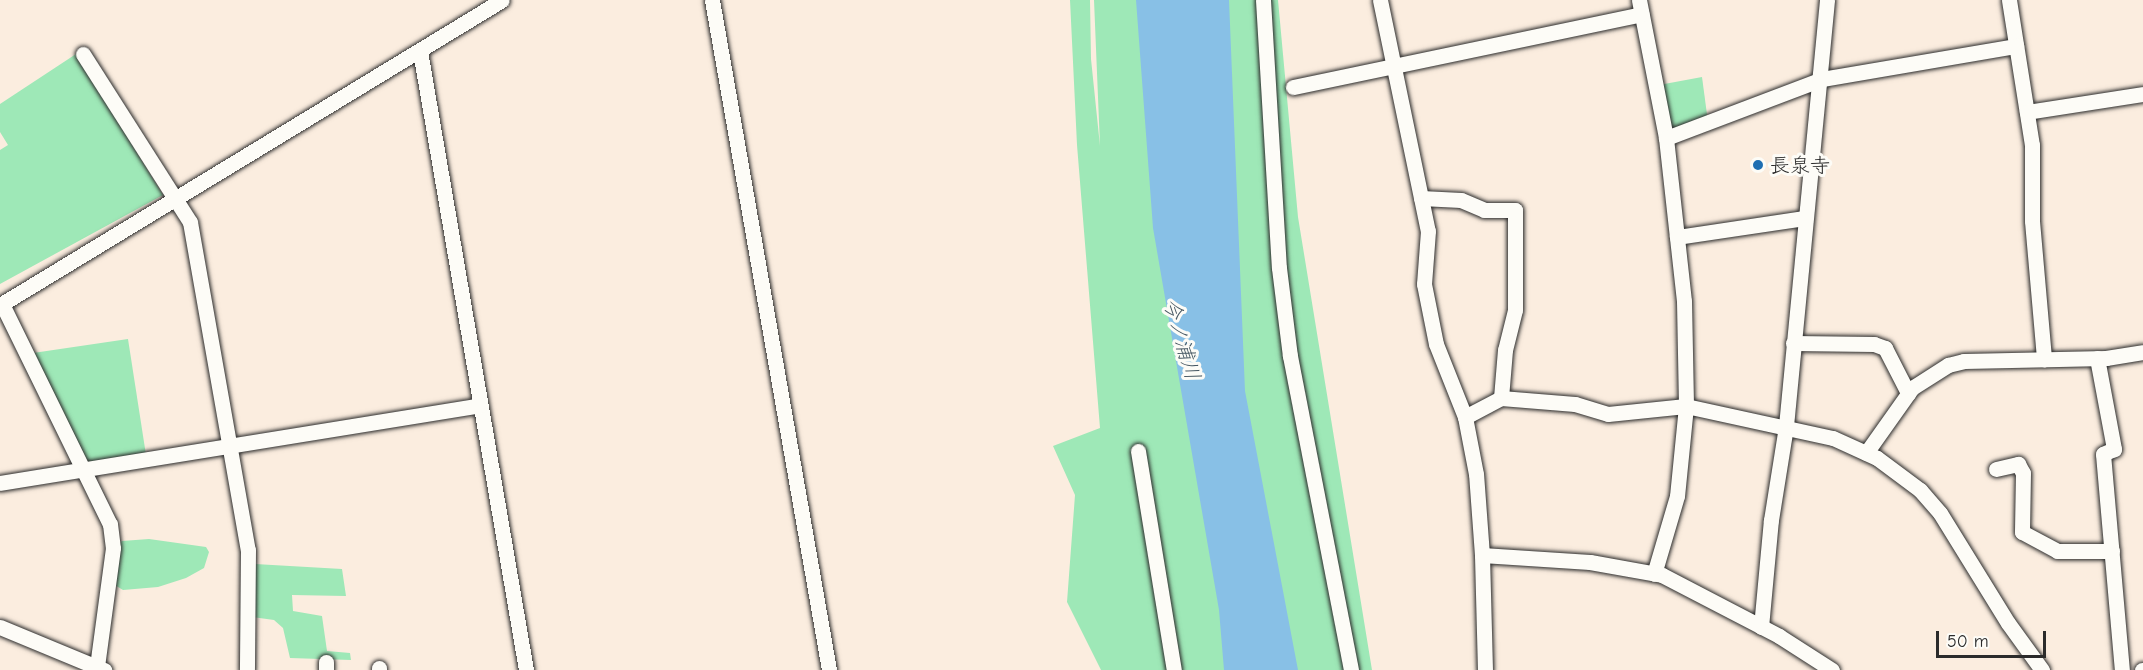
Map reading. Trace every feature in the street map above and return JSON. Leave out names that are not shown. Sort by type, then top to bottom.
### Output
[{"type":"street","points":[[0,627],[101,669],[112,548],[103,506],[82,469],[1,304],[176,201],[502,0]]},
{"type":"street","points":[[712,0],[826,670]]},
{"type":"street","points":[[1263,0],[1279,268],[1290,356],[1351,670]]},
{"type":"street","points":[[1380,0],[1428,231],[1424,284],[1436,344],[1465,417],[1476,474],[1482,555],[1485,670]]},
{"type":"street","points":[[1761,627],[1771,520],[1786,426],[1804,218],[1822,79],[1827,0]]},
{"type":"street","points":[[2009,0],[2026,112],[2044,359]]},
{"type":"street","points":[[1293,87],[1640,7],[1666,138],[1684,301],[1686,406],[1677,496],[1654,574]]},
{"type":"street","points":[[1666,138],[1822,79],[2016,46]]},
{"type":"street","points":[[420,51],[526,670]]},
{"type":"street","points":[[82,54],[190,222],[248,550],[247,670]]},
{"type":"street","points":[[2026,112],[2143,94]]},
{"type":"street","points":[[1421,198],[1461,200],[1484,210],[1515,210],[1515,310],[1505,350],[1501,398]]},
{"type":"street","points":[[1677,237],[1804,218]]},
{"type":"street","points":[[1793,343],[1874,344],[1885,348],[1908,393]]},
{"type":"street","points":[[1866,453],[1908,393],[1928,375],[1956,363],[2097,358],[2143,352]]},
{"type":"street","points":[[2097,358],[2114,449],[2103,454],[2122,670]]},
{"type":"street","points":[[1465,417],[1501,398],[1575,404],[1608,414],[1686,406],[1833,438],[1866,453],[1920,490],[1940,513],[1996,605],[2042,670]]},
{"type":"street","points":[[0,483],[480,405]]},
{"type":"street","points":[[1138,451],[1174,670]]},
{"type":"street","points":[[1996,469],[2018,464],[2023,474],[2022,532],[2057,551],[2112,551]]},
{"type":"street","points":[[1482,555],[1590,562],[1654,574],[1761,627],[1832,670]]},
{"type":"green space","points":[[1070,0],[1090,0],[1091,59],[1100,146],[1094,0],[1278,0],[1298,217],[1372,670],[1101,670],[1067,602],[1075,495],[1053,446],[1100,428],[1077,145]]},
{"type":"green space","points":[[76,54],[163,195],[0,284],[0,150],[8,145],[0,132],[0,104]]},
{"type":"green space","points":[[1702,77],[1708,122],[1666,138],[1659,85]]},
{"type":"green space","points":[[128,339],[146,455],[82,469],[33,353]]},
{"type":"green space","points":[[149,539],[206,547],[209,552],[204,568],[186,578],[158,587],[123,590],[113,584],[113,548],[122,541]]},
{"type":"green space","points":[[255,564],[342,569],[346,596],[292,595],[293,611],[322,616],[327,651],[350,653],[351,660],[290,658],[283,628],[274,620],[253,617]]},
{"type":"water","name":"今ノ浦川","points":[[1136,0],[1229,0],[1245,391],[1298,670],[1224,670],[1219,610],[1153,228]]},
{"type":"place","name":"長泉寺","points":[[1758,165]]}]
